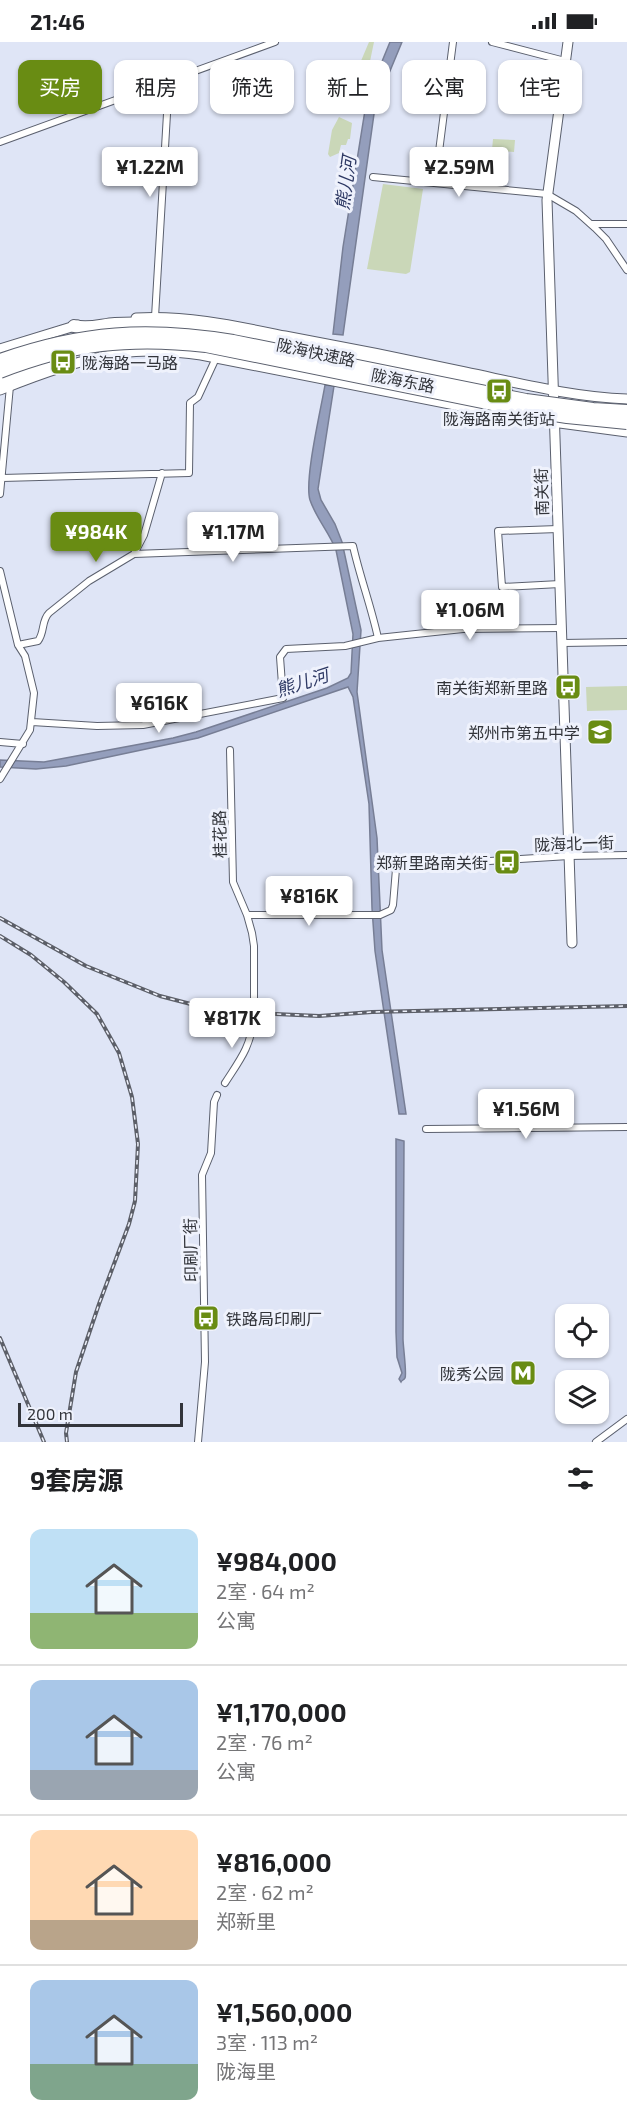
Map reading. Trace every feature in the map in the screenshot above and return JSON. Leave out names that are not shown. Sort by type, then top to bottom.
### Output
[{"type":"highway","points":[[74,326],[84,328],[116,324],[198,327],[478,382],[526,400]]},
{"type":"highway","name":"陇海快速路","points":[[0,360],[53,343],[89,336],[113,333],[187,335],[233,341],[526,400],[627,411]]},
{"type":"highway","name":"陇海快速路","points":[[0,372],[62,351],[108,344],[154,342],[206,346],[530,412],[627,423]]},
{"type":"highway","points":[[5,383],[53,360],[108,344]]},
{"type":"street","points":[[198,70],[275,42]]},
{"type":"street","points":[[435,183],[453,42]]},
{"type":"street","points":[[492,42],[561,60]]},
{"type":"street","name":"南关街","points":[[565,60],[568,42]]},
{"type":"street","points":[[0,142],[114,100]]},
{"type":"street","points":[[155,317],[167,114]]},
{"type":"street","name":"南关街","points":[[558,114],[547,194],[572,943]]},
{"type":"street","points":[[373,177],[547,194],[576,211],[606,239],[627,270]]},
{"type":"street","points":[[591,225],[627,224]]},
{"type":"street","name":"陇海东路","points":[[0,349],[74,326],[108,320],[175,317],[246,328],[553,390],[627,399]]},
{"type":"street","name":"陇海东路","points":[[0,390],[5,383],[124,352],[181,352],[554,424],[627,432]]},
{"type":"street","points":[[2,478],[189,473],[190,403],[198,397],[216,358]]},
{"type":"street","points":[[0,494],[5,383]]},
{"type":"street","points":[[134,554],[144,535],[162,473]]},
{"type":"street","points":[[558,529],[498,531],[502,587],[560,584]]},
{"type":"street","points":[[18,645],[38,641],[44,631],[44,618],[49,613],[88,581],[134,554],[352,546],[378,638]]},
{"type":"street","points":[[0,571],[18,645],[25,656],[33,683],[34,704],[32,722],[23,744],[0,779]]},
{"type":"street","points":[[32,722],[97,726],[143,725],[283,698],[280,657],[282,651],[295,648],[345,646],[378,638],[463,629],[561,627]]},
{"type":"street","points":[[562,643],[627,642]]},
{"type":"street","points":[[0,741],[23,744]]},
{"type":"street","name":"桂花路","points":[[230,750],[233,882],[247,915]]},
{"type":"street","name":"陇海北一街","points":[[247,915],[380,915],[391,910],[394,873],[400,867],[569,856],[627,855]]},
{"type":"street","points":[[247,915],[254,946],[254,1007]]},
{"type":"street","points":[[225,1083],[250,1043],[253,1020]]},
{"type":"street","name":"印刷厂街","points":[[198,1442],[205,1362],[202,1175],[211,1152],[214,1102],[217,1095]]},
{"type":"street","points":[[426,1129],[627,1127]]},
{"type":"street","points":[[596,1442],[627,1419]]},
{"type":"green space","points":[[369,42],[374,42],[370,60],[361,60]]},
{"type":"green space","points":[[339,117],[352,123],[350,139],[346,145],[341,145],[339,153],[330,157],[328,154],[332,130]]},
{"type":"green space","points":[[493,139],[515,140],[514,152],[492,150]]},
{"type":"green space","points":[[383,184],[423,189],[410,272],[406,274],[367,269]]},
{"type":"green space","points":[[627,686],[627,710],[587,711],[586,687]]},
{"type":"water","points":[[390,42],[402,42],[390,71],[390,60],[383,60]]},
{"type":"water","points":[[364,114],[374,114],[343,335],[333,334],[343,247]]},
{"type":"water","points":[[325,385],[334,386],[318,489],[321,500],[342,542],[361,630],[357,692],[377,838],[382,950],[406,1114],[399,1114],[375,951],[369,804],[353,697],[348,687],[198,738],[66,766],[36,769],[0,767],[0,760],[44,762],[173,738],[327,688],[348,678],[351,673],[353,634],[336,550],[313,507],[309,490],[311,461]]},
{"type":"water","points":[[396,1139],[404,1141],[403,1339],[405,1379],[401,1382],[399,1379],[402,1373],[397,1357],[396,1332]]},
{"type":"tunnel","points":[[253,1020],[254,1007]]},
{"type":"railway","points":[[0,918],[86,966],[160,996],[206,1008],[234,1012],[319,1016],[372,1012],[627,1006]]},
{"type":"railway","points":[[0,936],[31,955],[64,982],[97,1014],[119,1053],[132,1097],[138,1144],[135,1201],[129,1224],[76,1372],[66,1433],[67,1442]]},
{"type":"railway","points":[[0,1338],[44,1442]]},
{"type":"place","name":"陇海路一马路","points":[[63,362]]},
{"type":"place","name":"陇海路南关街站","points":[[499,391]]},
{"type":"place","name":"南关街郑新里路","points":[[568,687]]},
{"type":"place","name":"郑州市第五中学","points":[[600,732]]},
{"type":"place","name":"郑新里路南关街","points":[[507,862]]},
{"type":"place","name":"铁路局印刷厂","points":[[206,1318]]},
{"type":"place","name":"陇秀公园","points":[[523,1373]]},
{"type":"water label","name":"熊儿河","points":[[345,183]]},
{"type":"water label","name":"熊儿河","points":[[302,682]]}]
